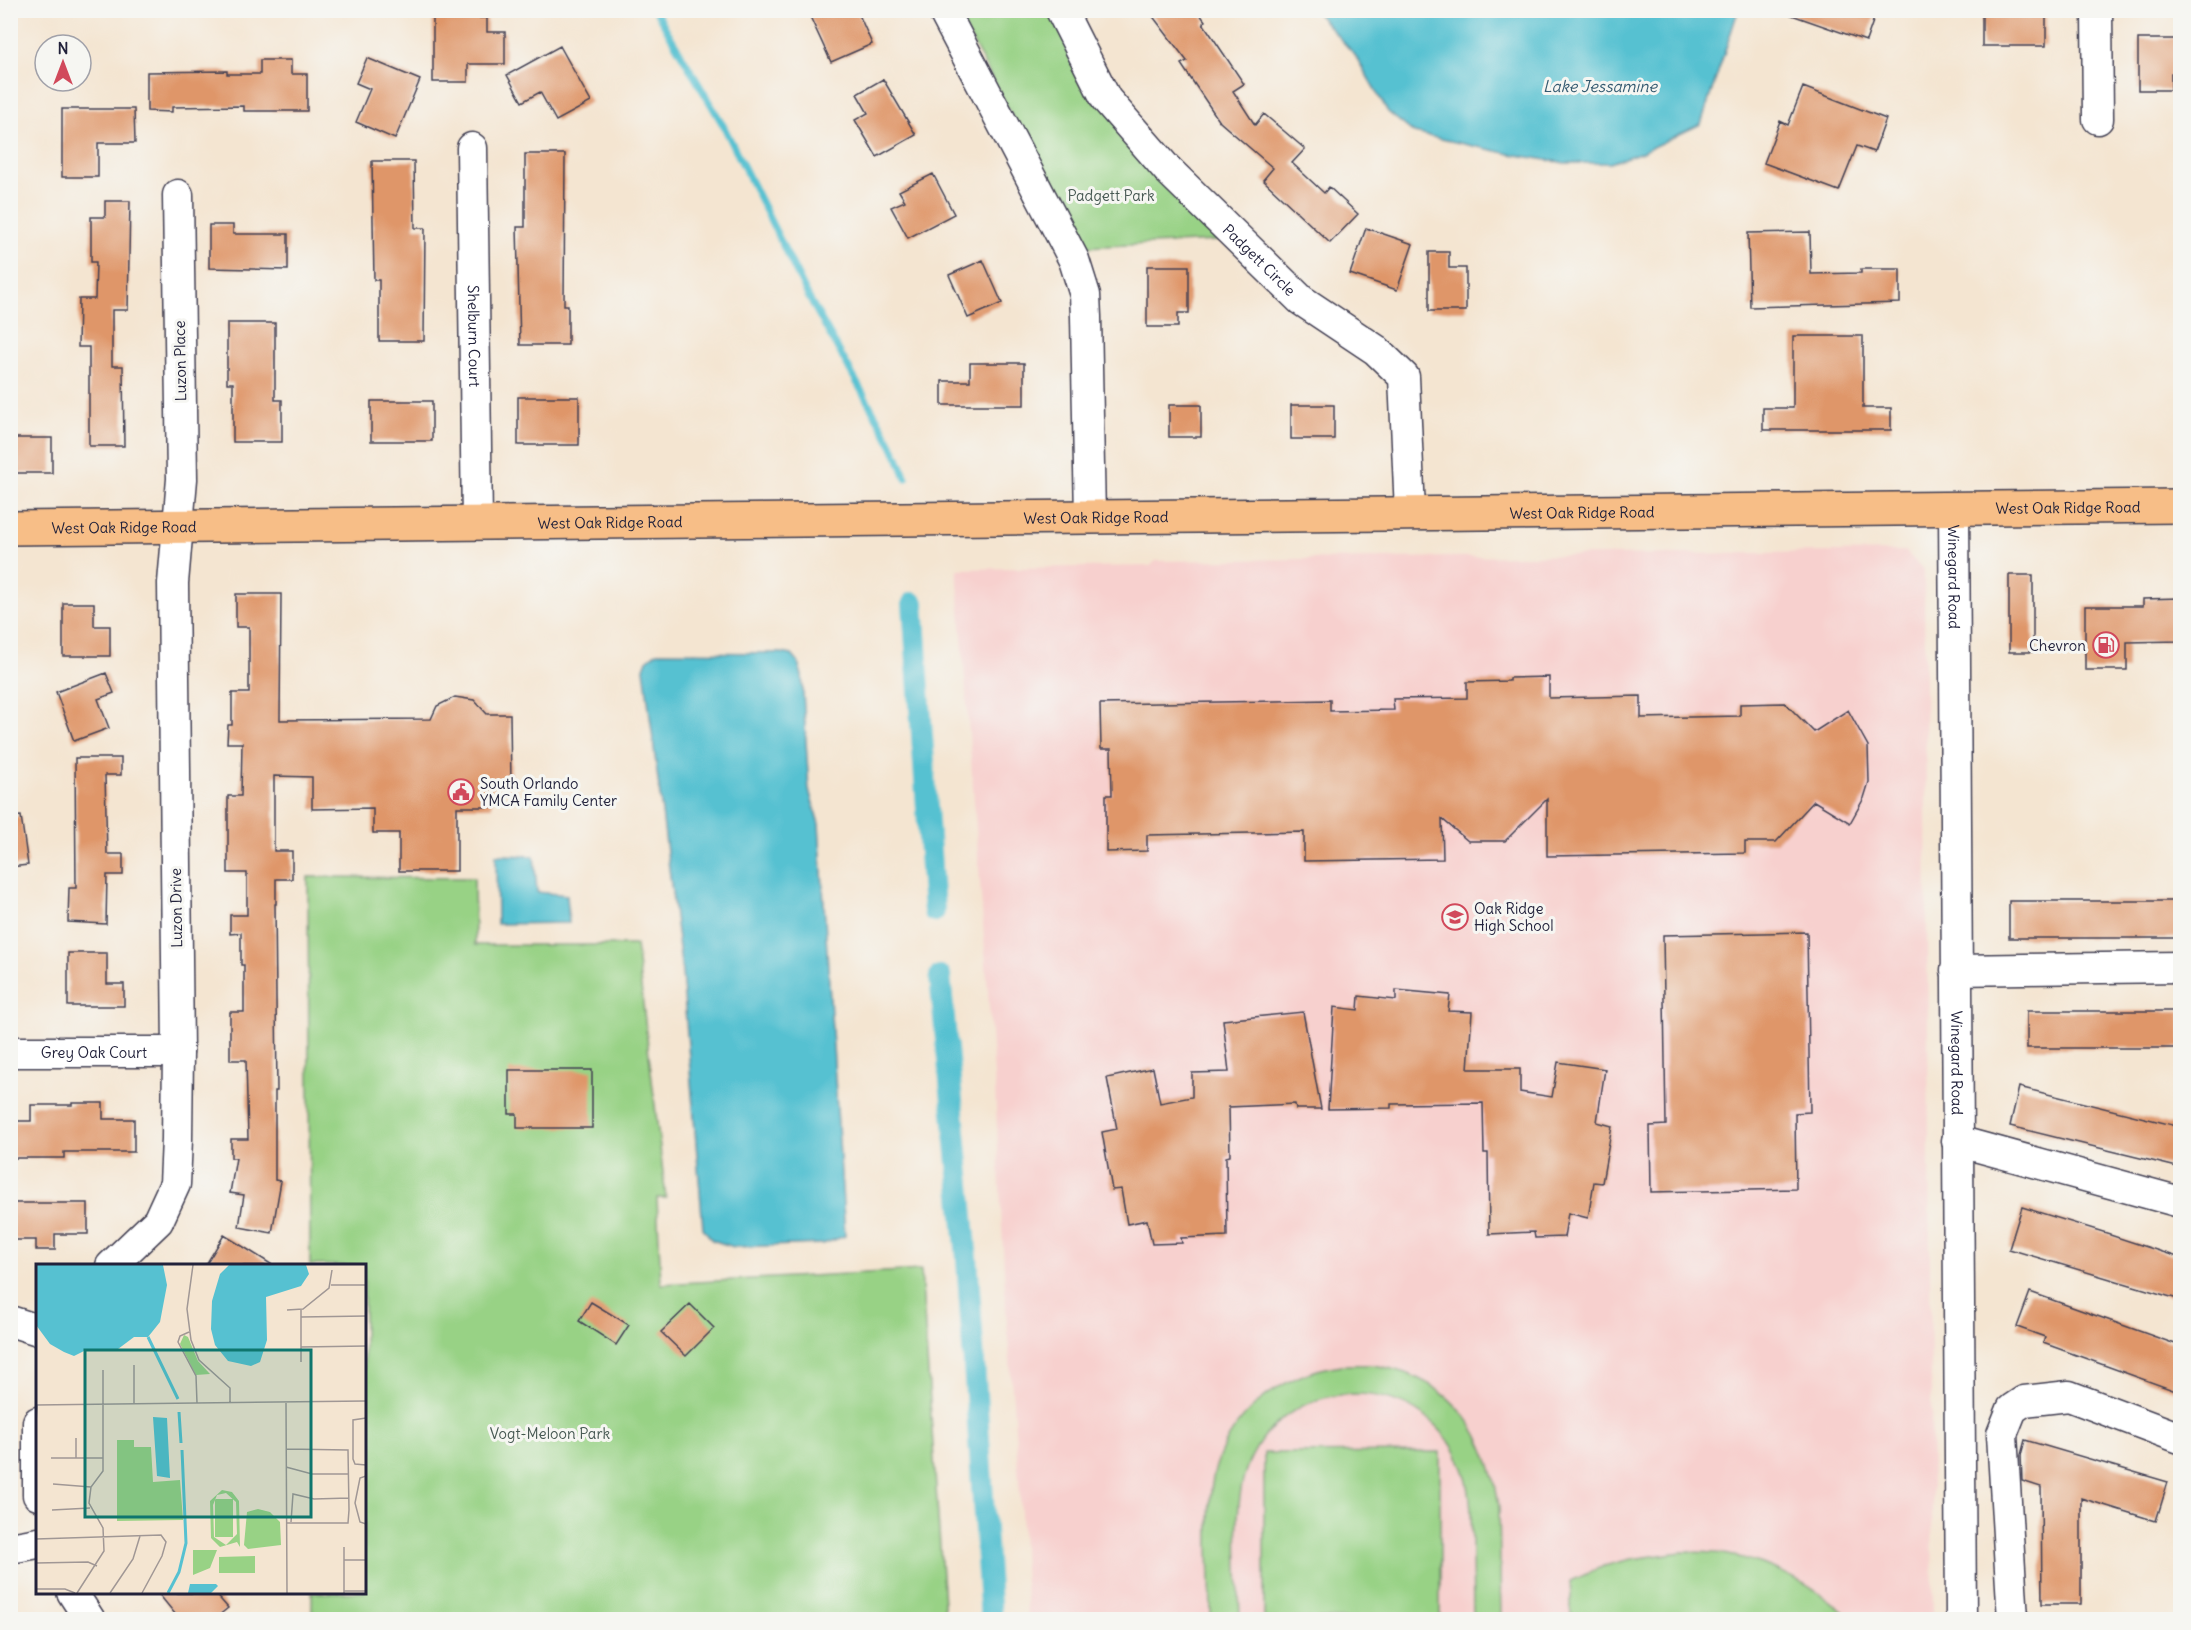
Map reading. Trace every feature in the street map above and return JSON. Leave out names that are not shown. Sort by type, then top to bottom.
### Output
[{"type":"main road","name":"West Oak Ridge Road","points":[[10,528],[1410,512],[2181,506]]},
{"type":"street","points":[[943,10],[1074,260],[1085,295],[1088,337],[1090,517]]},
{"type":"street","name":"Padgett Circle","points":[[1061,10],[1106,99],[1167,169],[1301,300],[1376,350],[1404,377],[1410,512]]},
{"type":"street","points":[[2097,10],[2098,118]]},
{"type":"street","name":"Shelburn Court","points":[[472,148],[477,523]]},
{"type":"street","name":"Luzon Place","points":[[178,195],[182,479],[178,526]]},
{"type":"street","name":"Winegard Road","points":[[1954,508],[1961,1620]]},
{"type":"street","name":"Luzon Drive","points":[[113,1264],[158,1221],[175,1184],[178,1052],[173,583],[178,526]]},
{"type":"street","points":[[1956,970],[2181,967]]},
{"type":"street","name":"Grey Oak Court","points":[[10,1052],[178,1052]]},
{"type":"street","points":[[1957,1141],[2181,1202]]},
{"type":"street","points":[[10,1321],[36,1329]]},
{"type":"street","points":[[2013,1620],[2002,1434],[2012,1409],[2024,1401],[2069,1396],[2181,1438]]},
{"type":"street","points":[[10,1548],[36,1543]]},
{"type":"street","points":[[73,1594],[90,1620]]},
{"type":"shaded area","name":"Oak Ridge High School","points":[[1905,551],[1924,570],[1933,1619],[1027,1619],[1006,1309],[995,1088],[957,569],[1150,566],[1156,561]]},
{"type":"green space","name":"Padgett Park","points":[[956,11],[1050,11],[1164,179],[1218,241],[1082,247]]},
{"type":"green space","name":"Vogt-Meloon Park","points":[[308,877],[474,878],[475,945],[636,945],[666,1198],[657,1198],[661,1284],[921,1270],[945,1619],[312,1619],[312,1594],[366,1594],[366,1264],[310,1264]]},
{"type":"green space","points":[[1342,1365],[1379,1366],[1406,1373],[1429,1384],[1448,1398],[1464,1415],[1477,1435],[1487,1457],[1499,1507],[1501,1619],[1473,1619],[1470,1497],[1464,1471],[1447,1438],[1422,1415],[1392,1400],[1360,1394],[1327,1397],[1296,1410],[1269,1431],[1249,1462],[1243,1478],[1240,1497],[1237,1539],[1240,1619],[1211,1619],[1209,1530],[1211,1494],[1220,1456],[1230,1435],[1243,1417],[1278,1388],[1298,1377]]},
{"type":"green space","points":[[1440,1452],[1440,1619],[1264,1619],[1264,1453]]},
{"type":"green space","points":[[1682,1552],[1724,1554],[1760,1563],[1809,1586],[1852,1619],[1571,1619],[1571,1581],[1604,1566],[1631,1559]]},
{"type":"water","name":"Lake Jessamine","points":[[1315,11],[1738,11],[1701,124],[1642,152],[1610,163],[1565,163],[1510,154],[1414,133],[1388,112],[1355,55]]},
{"type":"water","points":[[657,652],[781,653],[792,655],[798,662],[802,676],[809,790],[819,824],[845,1236],[823,1244],[734,1247],[712,1240],[703,1228],[682,972],[644,668],[647,660]]},
{"type":"water","points":[[496,855],[534,856],[537,892],[567,895],[569,923],[497,924]]},
{"type":"building","points":[[807,10],[857,10],[872,44],[831,62]]},
{"type":"building","points":[[1148,10],[1197,10],[1205,21],[1203,23],[1244,84],[1233,91],[1255,125],[1264,114],[1305,149],[1292,163],[1324,193],[1329,187],[1358,214],[1330,243],[1263,180],[1273,168],[1220,122],[1181,64],[1187,61]]},
{"type":"building","points":[[1786,10],[1877,10],[1866,41],[1786,13]]},
{"type":"building","points":[[1982,10],[2046,10],[2046,46],[1982,46]]},
{"type":"building","points":[[433,18],[487,18],[487,32],[505,32],[505,64],[468,64],[468,82],[433,82]]},
{"type":"building","points":[[2138,39],[2181,39],[2181,73],[2171,73],[2171,90],[2138,90]]},
{"type":"building","points":[[560,46],[591,102],[556,121],[540,92],[522,102],[507,75]]},
{"type":"building","points":[[367,58],[420,80],[395,139],[356,122],[370,89],[356,83]]},
{"type":"building","points":[[260,60],[291,60],[291,74],[307,74],[307,111],[244,111],[244,106],[172,107],[172,112],[147,111],[147,72],[227,71],[227,74],[260,74]]},
{"type":"building","points":[[883,79],[916,135],[877,157],[855,120],[868,113],[857,94]]},
{"type":"building","points":[[1803,87],[1886,119],[1874,152],[1857,146],[1839,191],[1764,163],[1780,121],[1788,125]]},
{"type":"building","points":[[62,109],[134,109],[135,143],[98,143],[98,177],[62,177]]},
{"type":"building","points":[[525,154],[565,154],[564,305],[568,305],[568,345],[520,345],[517,227],[525,227]]},
{"type":"building","points":[[372,161],[414,161],[415,228],[425,228],[424,341],[379,341],[379,280],[374,280]]},
{"type":"building","points":[[933,174],[954,214],[908,238],[891,207],[905,201],[899,191]]},
{"type":"building","points":[[105,201],[130,201],[128,310],[112,310],[112,366],[123,366],[124,446],[89,446],[89,347],[78,347],[79,299],[95,299],[96,262],[91,262],[91,217],[105,217]]},
{"type":"building","points":[[209,225],[233,225],[233,234],[288,234],[288,270],[209,268]]},
{"type":"building","points":[[1366,228],[1413,244],[1397,290],[1350,274]]},
{"type":"building","points":[[1810,232],[1811,274],[1861,273],[1861,269],[1900,269],[1900,303],[1750,307],[1748,233]]},
{"type":"building","points":[[1429,252],[1449,252],[1449,268],[1466,268],[1466,311],[1429,311]]},
{"type":"building","points":[[983,260],[1002,303],[968,318],[949,275]]},
{"type":"building","points":[[1147,266],[1189,266],[1189,313],[1178,313],[1178,327],[1147,327]]},
{"type":"building","points":[[227,323],[275,323],[275,400],[282,400],[282,442],[233,442],[233,383],[227,383]]},
{"type":"building","points":[[1793,336],[1863,336],[1863,408],[1891,408],[1891,430],[1763,430],[1763,408],[1793,408]]},
{"type":"building","points":[[970,363],[1024,363],[1024,405],[942,405],[942,381],[970,381]]},
{"type":"building","points":[[518,397],[579,397],[579,445],[518,445]]},
{"type":"building","points":[[371,401],[432,401],[432,441],[371,441]]},
{"type":"building","points":[[1169,405],[1201,405],[1201,437],[1169,437]]},
{"type":"building","points":[[1291,405],[1334,405],[1334,439],[1291,439]]},
{"type":"building","points":[[11,438],[52,438],[52,473],[11,473]]},
{"type":"building","points":[[2009,575],[2033,575],[2033,652],[2009,652]]},
{"type":"building","points":[[236,594],[281,594],[280,720],[431,719],[437,706],[455,697],[474,700],[487,714],[510,714],[511,787],[492,787],[492,807],[457,807],[457,871],[399,871],[399,833],[373,833],[373,808],[312,809],[312,777],[274,776],[274,851],[292,851],[292,879],[276,879],[275,1180],[281,1181],[272,1233],[239,1227],[244,1195],[230,1193],[236,1158],[231,1158],[231,1139],[248,1139],[246,1060],[230,1060],[230,1012],[244,1012],[244,965],[241,965],[241,933],[230,934],[230,915],[247,915],[247,873],[228,873],[228,796],[241,796],[242,743],[227,743],[228,725],[232,725],[232,693],[249,693],[249,627],[236,627]]},
{"type":"building","points":[[2181,598],[2181,641],[2127,642],[2127,670],[2085,670],[2085,606],[2143,606],[2143,599]]},
{"type":"building","points":[[63,603],[94,603],[94,626],[110,626],[110,656],[63,656]]},
{"type":"building","points":[[106,673],[114,693],[98,699],[109,728],[74,741],[56,692]]},
{"type":"building","points":[[1549,677],[1549,698],[1641,696],[1641,718],[1740,716],[1740,704],[1785,703],[1814,732],[1848,710],[1868,746],[1869,782],[1864,798],[1850,823],[1814,801],[1776,842],[1745,842],[1745,853],[1547,856],[1547,799],[1505,841],[1468,841],[1442,819],[1443,859],[1304,861],[1304,832],[1147,835],[1147,851],[1106,852],[1106,795],[1112,795],[1111,749],[1101,749],[1100,704],[1330,700],[1330,711],[1394,710],[1393,699],[1467,698],[1467,682]]},
{"type":"building","points":[[75,758],[121,758],[121,775],[105,775],[107,854],[123,854],[123,875],[107,875],[106,924],[68,922],[69,888],[76,888]]},
{"type":"building","points":[[21,816],[28,865],[10,867],[10,817]]},
{"type":"building","points":[[2009,901],[2181,901],[2181,938],[2009,938]]},
{"type":"building","points":[[1807,932],[1810,1112],[1795,1113],[1796,1189],[1651,1192],[1650,1126],[1666,1125],[1663,935]]},
{"type":"building","points":[[68,953],[107,953],[107,984],[124,984],[124,1006],[68,1006]]},
{"type":"building","points":[[1396,990],[1450,995],[1448,1011],[1472,1012],[1468,1069],[1520,1069],[1520,1092],[1552,1097],[1558,1062],[1605,1069],[1597,1122],[1612,1126],[1602,1183],[1594,1182],[1588,1218],[1568,1213],[1564,1237],[1535,1238],[1534,1232],[1489,1234],[1488,1153],[1484,1153],[1483,1103],[1391,1104],[1391,1108],[1328,1109],[1334,1007],[1358,1010],[1359,996],[1396,1000]]},
{"type":"building","points":[[2027,1011],[2181,1011],[2181,1048],[2027,1048]]},
{"type":"building","points":[[1303,1012],[1321,1109],[1296,1109],[1295,1104],[1229,1107],[1230,1156],[1226,1157],[1227,1236],[1181,1238],[1182,1243],[1152,1244],[1147,1220],[1127,1224],[1121,1189],[1112,1190],[1102,1132],[1117,1129],[1107,1078],[1153,1068],[1160,1103],[1192,1097],[1192,1073],[1229,1072],[1223,1020]]},
{"type":"building","points":[[509,1070],[592,1070],[592,1128],[517,1128],[517,1114],[509,1114]]},
{"type":"building","points":[[2019,1087],[2181,1127],[2181,1168],[2010,1126]]},
{"type":"building","points":[[72,1103],[103,1103],[103,1119],[134,1119],[134,1152],[64,1152],[64,1158],[11,1158],[11,1121],[31,1121],[31,1105],[72,1105]]},
{"type":"building","points":[[10,1203],[88,1203],[88,1234],[55,1234],[55,1250],[36,1250],[36,1240],[10,1240]]},
{"type":"building","points":[[2022,1207],[2181,1258],[2181,1300],[2009,1249]]},
{"type":"building","points":[[224,1235],[271,1264],[206,1264]]},
{"type":"building","points":[[2030,1292],[2181,1346],[2181,1393],[2043,1343],[2045,1337],[2017,1327]]},
{"type":"building","points":[[591,1302],[629,1325],[616,1345],[579,1321]]},
{"type":"building","points":[[690,1304],[714,1328],[686,1356],[661,1332]]},
{"type":"building","points":[[2025,1440],[2168,1482],[2156,1521],[2081,1498],[2081,1604],[2042,1604],[2041,1487],[2022,1481],[2021,1455]]},
{"type":"building","points":[[159,1594],[216,1594],[228,1608],[213,1620],[180,1620]]},
{"type":"waterway","points":[[655,10],[723,125],[808,296],[882,427],[906,478]]},
{"type":"waterway","points":[[913,603],[934,911]]},
{"type":"waterway","points":[[940,976],[967,1258],[991,1620]]},
{"type":"place","name":"Chevron","points":[[2106,645]]},
{"type":"place","name":"South Orlando YMCA Family Center","points":[[461,792]]},
{"type":"place","name":"Oak Ridge High School","points":[[1455,917]]}]
